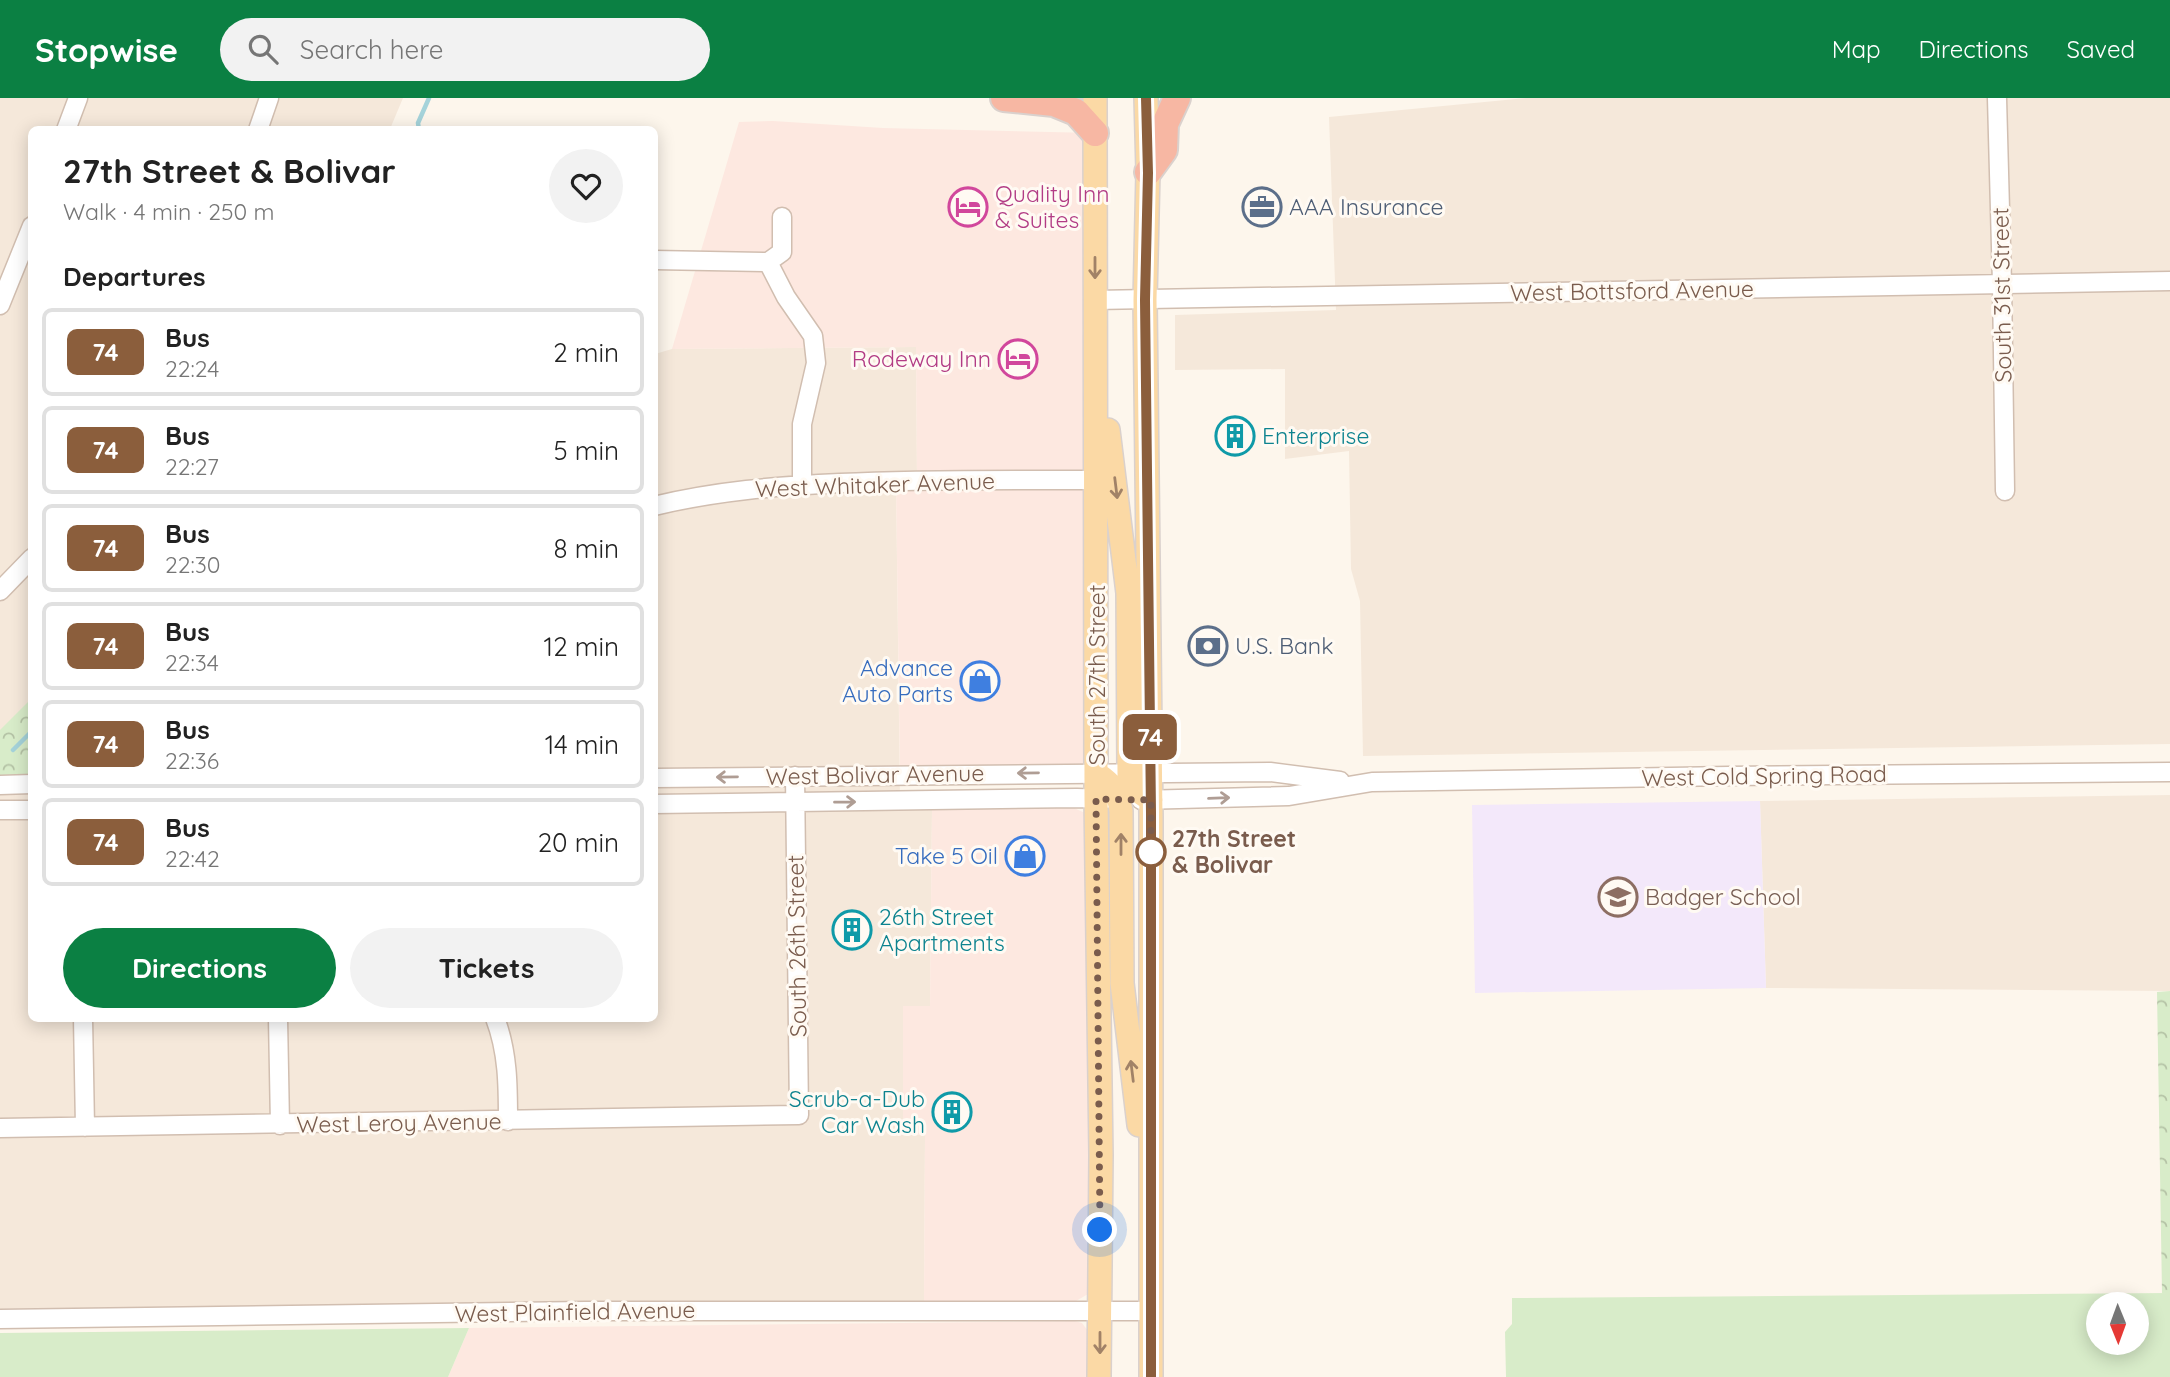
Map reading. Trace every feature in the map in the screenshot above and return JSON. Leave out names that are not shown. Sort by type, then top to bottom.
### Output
[{"type":"highway","points":[[1004,98],[1054,103],[1076,112],[1095,133]]},
{"type":"highway","points":[[1148,173],[1164,150],[1167,116],[1177,98]]},
{"type":"main road","name":"South 27th Street","points":[[1095,98],[1096,773]]},
{"type":"main road","points":[[1146,98],[1148,173],[1140,774],[1135,789],[1151,800],[1151,1377]]},
{"type":"main road","points":[[1095,347],[1114,465],[1127,577],[1140,774]]},
{"type":"main road","points":[[1096,773],[1111,783],[1108,799],[1121,811],[1122,983],[1151,1212]]},
{"type":"main road","name":"South 27th Street","points":[[1100,1377],[1108,799]]},
{"type":"street","points":[[68,126],[78,98]]},
{"type":"street","points":[[259,126],[269,98]]},
{"type":"street","name":"South 31st Street","points":[[1997,98],[2005,491]]},
{"type":"street","points":[[658,260],[768,262],[782,252],[782,217]]},
{"type":"street","points":[[0,305],[28,236]]},
{"type":"street","points":[[768,262],[786,297],[813,336],[816,363],[802,424],[802,485]]},
{"type":"street","name":"West Bottsford Avenue","points":[[1095,300],[2170,281]]},
{"type":"street","name":"West Whitaker Avenue","points":[[658,505],[726,491],[802,485],[895,481],[1097,480]]},
{"type":"street","points":[[0,591],[28,562]]},
{"type":"street","name":"West Cold Spring Road","points":[[1140,774],[1270,772],[1357,783],[2170,772]]},
{"type":"street","points":[[985,800],[986,774]]},
{"type":"street","name":"West Bolivar Avenue","points":[[658,778],[1140,774]]},
{"type":"street","name":"South 26th Street","points":[[795,776],[799,1115]]},
{"type":"street","name":"West Cold Spring Road","points":[[1108,799],[1289,796],[1357,783]]},
{"type":"street","points":[[0,785],[28,784]]},
{"type":"street","name":"West Bolivar Avenue","points":[[658,804],[1108,799]]},
{"type":"street","points":[[0,810],[28,810]]},
{"type":"street","points":[[83,1022],[85,1127]]},
{"type":"street","points":[[278,1022],[279,1125]]},
{"type":"street","points":[[497,1022],[508,1068],[508,1121]]},
{"type":"street","name":"West Leroy Avenue","points":[[0,1128],[799,1115]]},
{"type":"street","name":"West Plainfield Avenue","points":[[0,1320],[586,1311],[1149,1311]]},
{"type":"shaded area","points":[[0,98],[403,98],[391,126],[28,126],[28,1022],[658,1022],[658,353],[672,349],[916,347],[917,480],[896,481],[900,801],[932,809],[930,1007],[903,1007],[903,1134],[925,1135],[924,1302],[0,1319]]},
{"type":"shaded area","points":[[1526,98],[2170,98],[2170,744],[1363,756],[1360,601],[1351,569],[1349,451],[1285,459],[1285,369],[1175,370],[1175,315],[1336,310],[1329,117]]},
{"type":"shaded area","points":[[773,121],[883,128],[1095,133],[1096,773],[900,776],[896,481],[917,480],[916,347],[672,349],[739,122]]},
{"type":"shaded area","points":[[2170,795],[2170,991],[1766,988],[1760,801]]},
{"type":"shaded area","name":"Badger School","points":[[1760,801],[1766,988],[1475,993],[1472,805]]},
{"type":"shaded area","points":[[1074,808],[1085,813],[1088,819],[1090,1288],[1088,1294],[1076,1301],[924,1302],[925,1135],[903,1134],[903,1006],[930,1006],[932,809]]},
{"type":"shaded area","points":[[1082,1323],[1091,1335],[1091,1377],[448,1377],[469,1328]]},
{"type":"green space","points":[[28,702],[28,776],[0,776],[0,730]]},
{"type":"green space","points":[[2170,991],[2170,1293],[2162,1293],[2157,992]]},
{"type":"green space","points":[[2149,1293],[2170,1293],[2170,1377],[1506,1377],[1505,1332],[1512,1324],[1512,1298],[2086,1294],[2086,1355],[2149,1355]]},
{"type":"green space","points":[[469,1328],[448,1377],[0,1377],[0,1333]]},
{"type":"waterway","points":[[418,126],[429,98]]},
{"type":"waterway","points":[[13,750],[28,735]]},
{"type":"bus line","name":"74","points":[[1146,98],[1148,173],[1145,300],[1151,813],[1151,1377]]},
{"type":"place","name":"Quality Inn & Suites","points":[[968,207]]},
{"type":"place","name":"AAA Insurance","points":[[1262,207]]},
{"type":"place","name":"Rodeway Inn","points":[[1018,359]]},
{"type":"place","name":"Enterprise","points":[[1235,436]]},
{"type":"place","name":"U.S. Bank","points":[[1208,646]]},
{"type":"place","name":"Advance Auto Parts","points":[[980,681]]},
{"type":"place","name":"27th Street & Bolivar","points":[[1151,852]]},
{"type":"place","name":"Take 5 Oil","points":[[1025,856]]},
{"type":"place","name":"Badger School","points":[[1618,897]]},
{"type":"place","name":"26th Street Apartments","points":[[852,930]]},
{"type":"place","name":"Scrub-a-Dub Car Wash","points":[[952,1112]]},
{"type":"route","points":[[1100,1230],[1096,799],[1151,800],[1151,852]]}]
